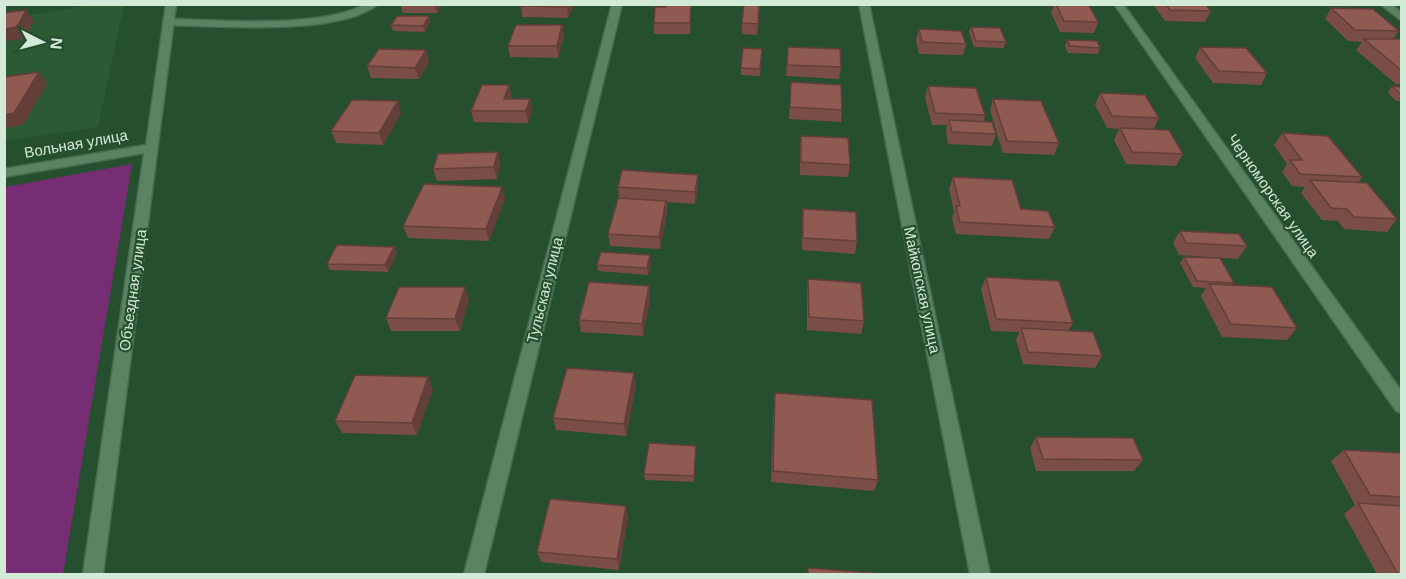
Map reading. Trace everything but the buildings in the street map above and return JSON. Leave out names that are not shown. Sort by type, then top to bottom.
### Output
[{"type":"street","name":"Объездная улица","points":[[93,574],[171,4]]},
{"type":"street","points":[[168,22],[328,21],[367,11],[374,4]]},
{"type":"street","name":"Тульская улица","points":[[474,574],[617,4]]},
{"type":"street","name":"Майкопская улица","points":[[864,4],[980,574]]},
{"type":"street","name":"Черноморская улица","points":[[1118,4],[1401,406]]},
{"type":"street","points":[[1384,4],[1401,18]]},
{"type":"street","name":"Вольная улица","points":[[4,173],[153,148]]},
{"type":"shaded area","points":[[91,5],[124,5],[98,127],[5,141],[5,19]]},
{"type":"shaded area","points":[[132,164],[63,574],[5,574],[5,187]]}]
